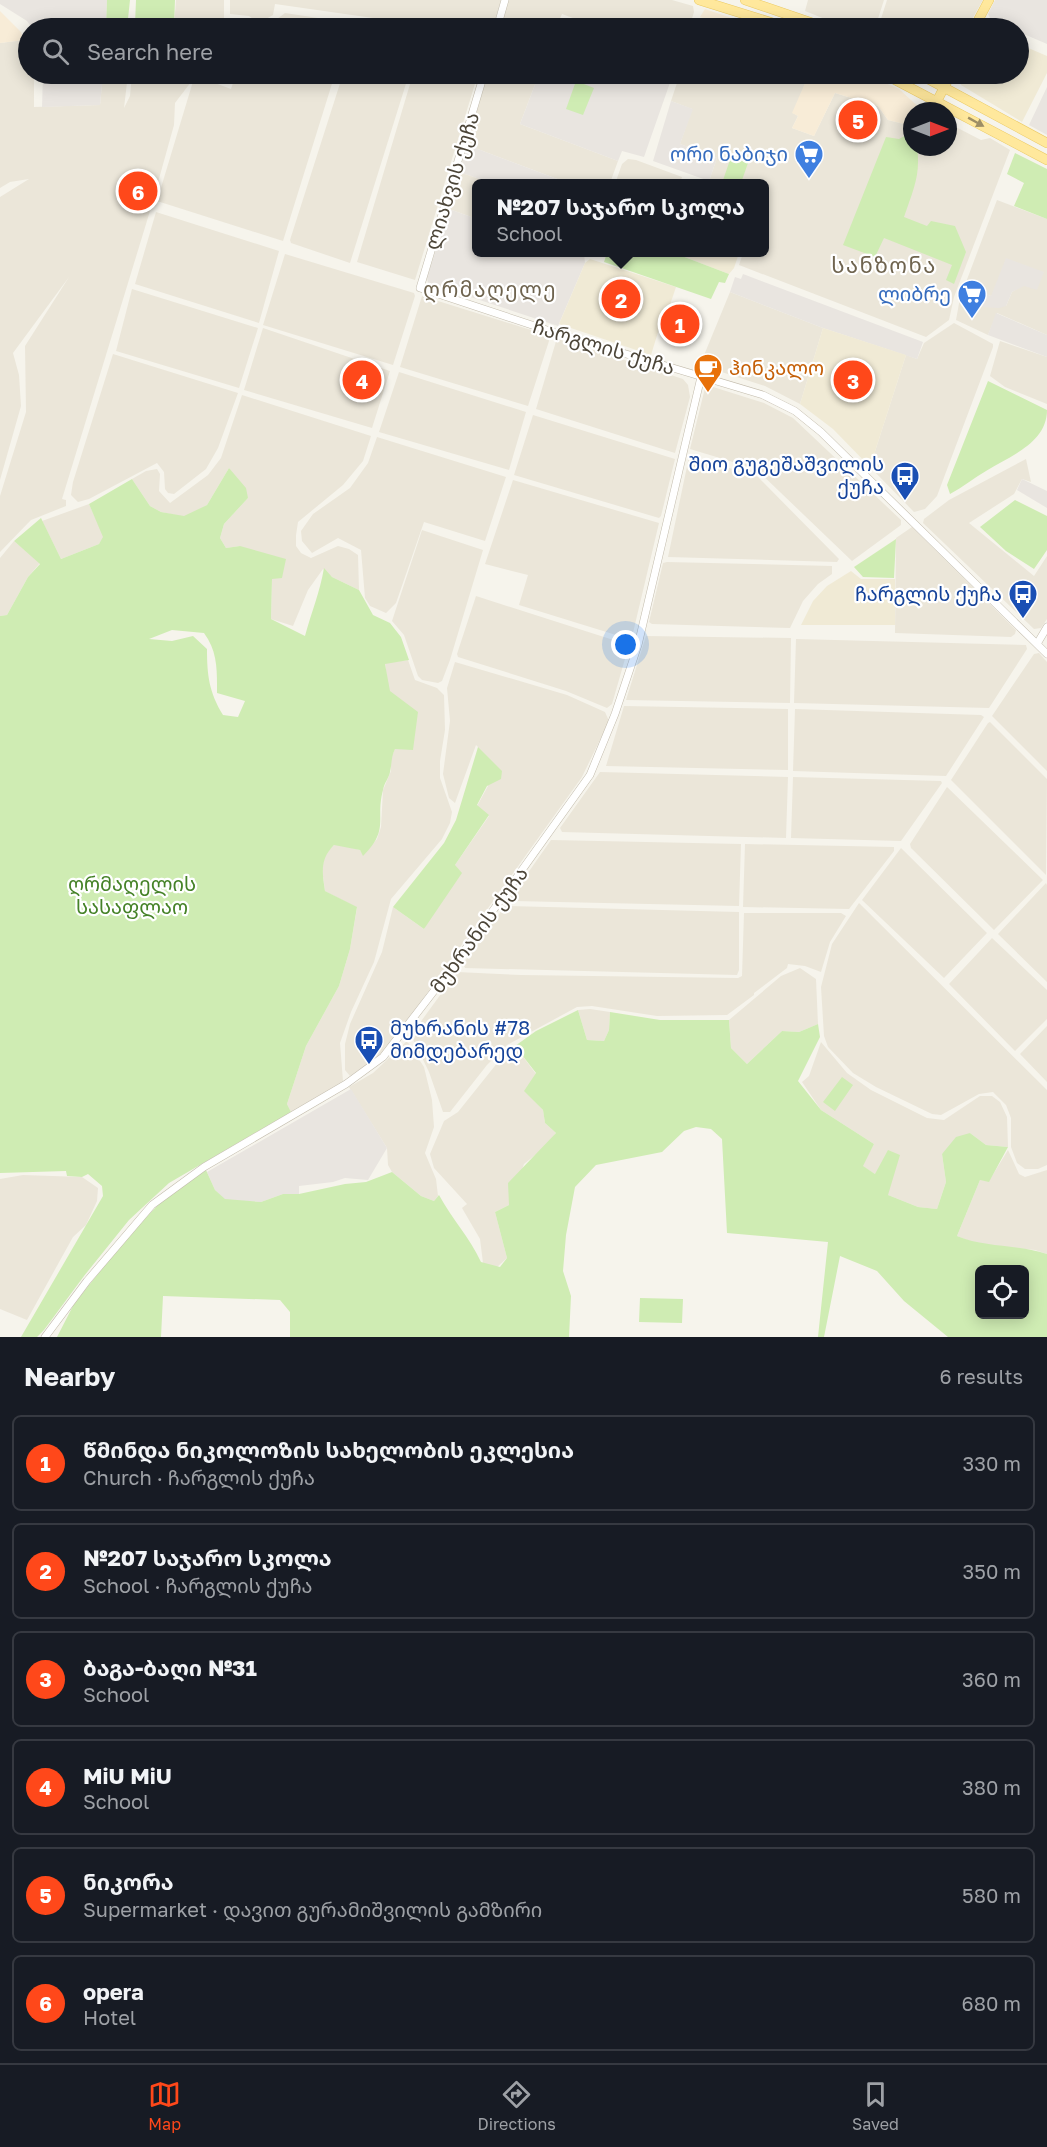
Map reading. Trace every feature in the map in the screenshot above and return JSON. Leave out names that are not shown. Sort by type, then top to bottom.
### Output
[{"type":"main road","points":[[699,0],[755,18]]},
{"type":"main road","points":[[745,0],[801,18]]},
{"type":"main road","points":[[979,18],[989,0]]},
{"type":"main road","points":[[788,14],[789,18]]},
{"type":"main road","points":[[904,84],[1047,160]]},
{"type":"main road","points":[[940,84],[1047,143]]},
{"type":"main road","points":[[937,101],[944,86]]},
{"type":"street","points":[[500,18],[505,0]]},
{"type":"street","name":"ლიახვის ქუჩა","points":[[420,288],[481,84]]},
{"type":"street","name":"ჩარგლის ქუჩა","points":[[420,288],[763,395],[798,413],[868,476],[1047,654]]},
{"type":"street","name":"მუხრანის ქუჩა","points":[[45,1337],[87,1281],[161,1198],[204,1167],[351,1082],[384,1057],[454,965],[590,775],[615,714],[638,645],[701,377]]},
{"type":"street","points":[[1037,644],[1047,627]]},
{"type":"shaded area","points":[[0,0],[107,0],[106,18],[22,18],[0,4]]},
{"type":"shaded area","points":[[176,0],[224,0],[224,18],[175,18]]},
{"type":"shaded area","points":[[230,0],[501,0],[496,18],[373,18],[275,4],[273,15],[268,18],[230,14]]},
{"type":"shaded area","points":[[508,0],[672,0],[693,6],[694,12],[692,18],[573,18],[562,14],[560,18],[503,18]]},
{"type":"shaded area","points":[[808,0],[884,0],[878,18],[822,18],[805,11]]},
{"type":"shaded area","points":[[887,0],[983,0],[973,18],[881,18]]},
{"type":"shaded area","points":[[995,0],[1047,0],[1047,44],[1029,36],[1029,18],[990,18],[988,14]]},
{"type":"shaded area","points":[[705,9],[732,18],[703,18],[700,17]]},
{"type":"shaded area","points":[[0,11],[18,29],[18,41],[0,43]]},
{"type":"shaded area","points":[[285,13],[318,18],[278,18]]},
{"type":"shaded area","points":[[18,41],[18,84],[34,84],[34,107],[100,105],[102,84],[127,84],[124,108],[130,96],[131,84],[189,84],[175,103],[174,125],[150,211],[62,499],[66,500],[66,506],[31,520],[0,552],[0,496],[26,412],[25,346],[69,277],[13,353],[19,375],[21,406],[0,480],[0,197],[29,179],[10,182],[0,188],[0,43]]},
{"type":"shaded area","points":[[1029,48],[1047,56],[1047,73],[1022,122],[961,85],[1029,84]]},
{"type":"shaded area","points":[[43,84],[102,84],[100,105],[42,107]]},
{"type":"shaded area","points":[[192,84],[218,84],[231,89],[233,84],[332,84],[283,241],[157,201]]},
{"type":"shaded area","points":[[340,84],[406,84],[350,263],[291,243],[290,240]]},
{"type":"shaded area","points":[[410,84],[475,84],[415,280],[357,262]]},
{"type":"shaded area","points":[[485,84],[535,84],[520,124],[618,161],[611,179],[557,179],[467,145]]},
{"type":"shaded area","points":[[535,84],[670,84],[644,157],[622,151],[618,161],[520,124]]},
{"type":"shaded area","points":[[677,84],[805,84],[793,113],[798,116],[792,128],[814,136],[835,93],[878,106],[888,120],[903,124],[903,156],[957,156],[957,128],[981,140],[990,138],[1010,150],[954,297],[949,320],[926,337],[739,265],[742,257],[769,257],[769,179],[710,179],[717,158],[680,144],[692,109],[671,101]]},
{"type":"shaded area","points":[[805,84],[888,84],[899,89],[913,102],[903,102],[903,124],[888,120],[878,106],[835,93],[814,136],[792,128],[798,116],[792,113]]},
{"type":"shaded area","points":[[1047,87],[1047,135],[1029,125]]},
{"type":"shaded area","points":[[671,101],[693,109],[680,144],[717,158],[710,179],[703,179],[653,161]]},
{"type":"shaded area","points":[[467,145],[557,179],[480,179],[459,172]]},
{"type":"shaded area","points":[[628,159],[636,160],[682,177],[681,179],[617,179],[622,164]]},
{"type":"shaded area","points":[[459,172],[480,179],[472,179],[472,217],[449,209]]},
{"type":"shaded area","points":[[997,200],[1047,219],[1047,335],[997,313],[988,335],[956,320],[960,298]],"holes":[[[1044,272],[1012,292],[1006,306],[970,288],[991,296]]]},
{"type":"shaded area","points":[[449,209],[472,217],[472,257],[584,257],[585,263],[558,326],[428,283],[427,278]]},
{"type":"shaded area","points":[[156,212],[279,251],[259,323],[135,284]]},
{"type":"shaded area","points":[[285,254],[414,293],[415,296],[393,365],[263,325]]},
{"type":"shaded area","points":[[684,257],[738,257],[729,274]]},
{"type":"shaded area","points":[[1006,258],[1044,272],[1037,290],[1024,286],[1012,292],[1006,306],[999,308],[983,307],[965,301],[970,288],[991,296]]},
{"type":"shaded area","points":[[590,259],[676,287],[668,311],[663,316],[651,355],[559,324],[585,263]]},
{"type":"shaded area","points":[[743,274],[923,342],[917,359],[823,328],[730,292],[735,277],[741,279]]},
{"type":"shaded area","points":[[132,289],[258,328],[239,388],[116,351]]},
{"type":"shaded area","points":[[730,292],[823,328],[800,404],[765,386],[700,365]]},
{"type":"shaded area","points":[[422,296],[547,335],[549,341],[528,406],[400,367]]},
{"type":"shaded area","points":[[996,313],[1047,335],[1047,357],[988,335]]},
{"type":"shaded area","points":[[954,323],[993,344],[993,347],[937,496],[925,509],[914,512],[870,467],[906,355],[917,359],[924,343]]},
{"type":"shaded area","points":[[263,328],[390,371],[372,428],[244,390]]},
{"type":"shaded area","points":[[823,328],[906,355],[870,467],[833,429],[800,404]]},
{"type":"shaded area","points":[[557,338],[683,379],[688,385],[690,397],[675,453],[536,409]]},
{"type":"shaded area","points":[[1000,341],[1047,357],[1047,404],[1005,387],[990,376]]},
{"type":"shaded area","points":[[113,354],[238,393],[218,448],[206,469],[174,494],[168,493],[165,489],[164,472],[157,463],[89,499],[78,502],[71,495]]},
{"type":"shaded area","points":[[399,372],[526,412],[509,470],[379,432]]},
{"type":"shaded area","points":[[710,386],[764,403],[793,418],[901,520],[901,525],[852,561],[756,469],[690,449],[705,388]]},
{"type":"shaded area","points":[[242,395],[371,436],[363,461],[343,485],[298,522],[296,535],[296,546],[301,553],[311,558],[338,546],[358,555],[359,590],[332,577],[323,569],[308,590],[293,626],[271,619],[272,578],[240,546],[226,548],[220,538],[224,524],[248,498],[229,468],[207,505],[184,517],[161,512],[150,506],[132,479],[146,471],[157,469],[160,474],[159,491],[170,503],[208,475],[221,458]]},
{"type":"shaded area","points":[[533,415],[675,459],[661,516],[659,518],[514,475]]},
{"type":"shaded area","points":[[377,437],[506,477],[485,541],[424,522],[396,603],[386,613],[370,606],[365,598],[361,550],[338,538],[312,553],[302,541],[301,531],[313,514],[350,488],[368,463]]},
{"type":"shaded area","points":[[691,456],[758,477],[839,559],[837,562],[668,557]]},
{"type":"shaded area","points":[[1026,459],[1031,482],[1022,479],[1014,494],[969,523],[1034,576],[1047,556],[1047,619],[1041,628],[1034,629],[923,523],[924,519],[949,500]]},
{"type":"shaded area","points":[[1022,479],[1047,491],[1047,508],[1017,490]]},
{"type":"shaded area","points":[[513,480],[659,523],[632,637],[629,639],[519,605],[528,575],[485,564]]},
{"type":"shaded area","points":[[89,504],[104,537],[99,544],[61,559],[42,521]]},
{"type":"shaded area","points":[[912,527],[1016,630],[1015,634],[1011,637],[895,633],[896,538]]},
{"type":"shaded area","points":[[422,530],[483,550],[450,660],[442,681],[438,683],[422,680],[418,676],[404,635],[392,621]]},
{"type":"shaded area","points":[[14,541],[40,563],[28,577],[7,615],[0,616],[0,558]]},
{"type":"shaded area","points":[[663,563],[832,566],[832,574],[818,584],[803,601],[790,628],[652,624],[649,622]]},
{"type":"shaded area","points":[[851,571],[861,579],[895,579],[895,625],[801,625],[813,601],[827,586]]},
{"type":"shaded area","points":[[476,596],[629,645],[612,704],[607,708],[566,691],[458,657],[457,654]]},
{"type":"shaded area","points":[[646,636],[791,638],[790,703],[626,700]]},
{"type":"shaded area","points":[[796,639],[1026,645],[1027,649],[989,708],[794,703]]},
{"type":"shaded area","points":[[1039,653],[1047,662],[1047,771],[992,716],[1034,654]]},
{"type":"shaded area","points":[[408,660],[415,680],[437,688],[444,695],[445,730],[440,778],[452,812],[450,823],[442,839],[391,899],[374,962],[351,1012],[340,1043],[343,1081],[291,1112],[287,1104],[306,1046],[339,986],[350,949],[357,908],[325,891],[322,869],[325,854],[334,845],[340,845],[360,850],[363,855],[377,839],[381,827],[383,790],[391,771],[391,758],[395,749],[385,663]]},
{"type":"shaded area","points":[[455,662],[567,695],[605,712],[609,721],[582,777],[392,1042],[376,1058],[350,1076],[345,1070],[345,1044],[350,1024],[382,952],[393,907],[424,929],[455,865],[489,816],[477,806],[488,786],[476,745],[455,803],[449,798],[443,774],[450,721],[447,688]]},
{"type":"shaded area","points":[[624,706],[788,709],[788,770],[606,766]]},
{"type":"shaded area","points":[[795,709],[981,715],[984,717],[946,776],[793,771]]},
{"type":"shaded area","points":[[990,722],[1047,779],[1046,875],[951,780]]},
{"type":"shaded area","points":[[600,772],[788,777],[786,838],[562,832],[560,828]]},
{"type":"shaded area","points":[[793,777],[941,781],[942,783],[901,841],[791,838]]},
{"type":"shaded area","points":[[947,787],[1043,880],[994,930],[911,848],[910,844]]},
{"type":"shaded area","points":[[551,840],[741,844],[739,906],[514,901],[511,897]]},
{"type":"shaded area","points":[[745,844],[894,847],[894,851],[849,909],[743,907]]},
{"type":"shaded area","points":[[901,848],[987,933],[944,978],[862,900]]},
{"type":"shaded area","points":[[1046,883],[1047,885],[1047,982],[998,934]]},
{"type":"shaded area","points":[[859,903],[1047,1090],[1047,1165],[1038,1169],[1025,1169],[1017,1163],[1011,1147],[1011,1118],[1006,1105],[993,1092],[979,1094],[941,1115],[932,1114],[876,1087],[853,1073],[828,1047],[824,1036],[821,987],[832,944]]},
{"type":"shaded area","points":[[505,906],[739,912],[739,970],[737,975],[465,968],[463,964]]},
{"type":"shaded area","points":[[744,913],[841,913],[846,916],[830,942],[821,972],[805,966],[788,964],[787,968],[727,1015],[657,1016],[592,1006],[577,1007],[507,1045],[487,1065],[450,1112],[443,1112],[429,1072],[411,1035],[457,972],[738,978],[742,976]]},
{"type":"shaded area","points":[[992,938],[1047,990],[1047,1019],[1015,1051],[949,984]]},
{"type":"shaded area","points":[[800,968],[816,979],[818,1024],[799,1032],[782,1031],[747,1064],[731,1048],[729,1020],[781,976]]},
{"type":"shaded area","points":[[578,1010],[610,1012],[609,1030],[604,1041],[587,1040]]},
{"type":"shaded area","points":[[1047,1026],[1047,1082],[1020,1054]]},
{"type":"shaded area","points":[[407,1041],[424,1067],[432,1100],[434,1127],[425,1153],[436,1179],[438,1196],[434,1201],[421,1196],[392,1172],[388,1165],[387,1148],[349,1087],[373,1073]]},
{"type":"shaded area","points":[[821,1042],[847,1073],[871,1090],[927,1118],[944,1120],[980,1096],[992,1096],[1000,1102],[1007,1117],[1008,1147],[986,1145],[970,1133],[942,1154],[946,1182],[937,1209],[918,1207],[888,1195],[875,1174],[862,1166],[874,1144],[821,1110],[802,1082],[809,1076]]},
{"type":"shaded area","points":[[515,1046],[536,1074],[525,1091],[543,1110],[545,1123],[556,1133],[545,1147],[524,1164],[509,1205],[495,1212],[507,1258],[496,1268],[483,1263],[480,1239],[462,1208],[467,1204],[434,1168],[430,1154],[444,1121],[458,1112],[498,1062]]},
{"type":"shaded area","points":[[351,1089],[387,1148],[368,1180],[345,1178],[333,1182],[299,1186],[299,1194],[283,1194],[261,1202],[225,1200],[215,1190],[207,1172]]},
{"type":"shaded area","points":[[1008,1150],[1019,1174],[1025,1177],[1047,1170],[1047,1254],[1035,1250],[977,1244],[957,1236],[980,1180],[989,1181]]},
{"type":"shaded area","points":[[23,1175],[82,1177],[98,1188],[97,1201],[86,1225],[73,1237],[27,1320],[0,1309],[0,1179]]},
{"type":"green space","points":[[107,0],[130,0],[128,18],[106,18]]},
{"type":"green space","points":[[136,0],[175,0],[174,18],[135,18]]},
{"type":"green space","points":[[575,84],[584,84],[594,88],[583,115],[566,109]]},
{"type":"green space","points":[[886,137],[899,139],[903,137],[903,156],[918,157],[915,182],[904,217],[927,226],[931,221],[955,226],[966,252],[954,284],[946,280],[952,265],[884,238],[875,257],[843,245]]},
{"type":"green space","points":[[1015,153],[1047,169],[1047,219],[1014,206],[1024,183],[1007,174]]},
{"type":"green space","points":[[731,157],[748,163],[742,179],[723,179]]},
{"type":"green space","points":[[606,257],[684,257],[729,274],[725,283],[719,282],[711,299],[604,262]]},
{"type":"green space","points":[[988,381],[1047,410],[1045,421],[1041,431],[1026,447],[950,494],[947,485]]},
{"type":"green space","name":"ღრმაღელის სასაფლაო","points":[[229,468],[246,488],[248,498],[224,524],[220,538],[226,548],[240,546],[286,559],[282,578],[272,579],[271,619],[305,636],[324,568],[332,577],[359,590],[373,615],[390,623],[401,637],[409,660],[385,664],[390,691],[418,712],[413,750],[395,749],[381,800],[379,831],[371,847],[363,856],[360,850],[334,845],[326,855],[323,872],[325,891],[357,907],[350,949],[339,986],[306,1046],[287,1104],[291,1112],[169,1183],[129,1220],[44,1330],[37,1337],[21,1337],[103,1196],[102,1186],[88,1174],[82,1177],[67,1176],[66,1171],[0,1173],[0,616],[7,615],[28,577],[40,564],[14,541],[41,518],[61,559],[99,544],[103,537],[89,504],[132,479],[150,506],[161,512],[184,516],[207,505]],"holes":[[[172,630],[204,633],[214,655],[217,669],[217,693],[245,701],[238,717],[223,715],[218,707],[210,683],[207,649],[193,636],[172,641],[149,639]]]},
{"type":"green space","points":[[1015,500],[1047,516],[1047,550],[1034,569],[1006,551],[980,527]]},
{"type":"green space","points":[[896,539],[894,578],[863,577],[854,567]]},
{"type":"green space","points":[[478,747],[502,771],[501,779],[487,786],[477,805],[489,815],[455,865],[462,873],[424,929],[393,907],[444,843],[456,820]]},
{"type":"green space","points":[[578,1010],[587,1040],[604,1041],[609,1030],[610,1012],[660,1020],[729,1020],[731,1048],[747,1064],[782,1031],[799,1032],[818,1024],[820,1037],[798,1081],[821,1110],[874,1144],[863,1166],[875,1174],[888,1150],[900,1155],[888,1195],[918,1207],[937,1209],[946,1182],[942,1154],[956,1137],[970,1133],[986,1145],[1008,1147],[989,1182],[980,1180],[957,1236],[1047,1254],[1047,1337],[948,1337],[904,1301],[877,1271],[840,1256],[824,1337],[818,1337],[828,1242],[727,1233],[722,1139],[711,1129],[696,1127],[684,1131],[662,1152],[596,1165],[575,1187],[566,1235],[563,1271],[571,1296],[569,1337],[290,1337],[290,1312],[280,1300],[163,1296],[161,1337],[57,1337],[74,1304],[128,1236],[161,1202],[206,1170],[215,1190],[225,1199],[261,1202],[283,1194],[299,1194],[366,1182],[392,1172],[421,1196],[434,1201],[439,1195],[481,1262],[500,1267],[507,1258],[495,1212],[509,1205],[508,1183],[556,1133],[545,1123],[543,1110],[524,1091],[536,1073],[515,1046],[536,1031]]},
{"type":"green space","points":[[842,1077],[853,1085],[835,1111],[823,1102]]},
{"type":"green space","points":[[640,1298],[683,1299],[682,1323],[639,1322]]},
{"type":"place","name":"ნიკორა","points":[[858,120]]},
{"type":"place","name":"ორი ნაბიჯი","points":[[809,180]]},
{"type":"place","name":"opera","points":[[138,191]]},
{"type":"place","name":"№207 საჯარო სკოლა","points":[[621,299]]},
{"type":"place","name":"ლიბრე","points":[[972,320]]},
{"type":"place","name":"წმინდა ნიკოლოზის სახელობის ეკლესია","points":[[680,324]]},
{"type":"place","name":"MiU MiU","points":[[362,380]]},
{"type":"place","name":"ბაგა-ბაღი №31","points":[[853,380]]},
{"type":"place","name":"ჰინკალო","points":[[708,394]]},
{"type":"place","name":"შიო გუგეშაშვილის ქუჩა","points":[[905,502]]},
{"type":"place","name":"ჩარგლის ქუჩა","points":[[1023,620]]},
{"type":"place","name":"მუხრანის #78 მიმდებარედ","points":[[369,1066]]},
{"type":"district","name":"სანზონა","points":[[884,265]]},
{"type":"district","name":"ღრმაღელე","points":[[490,290]]}]
